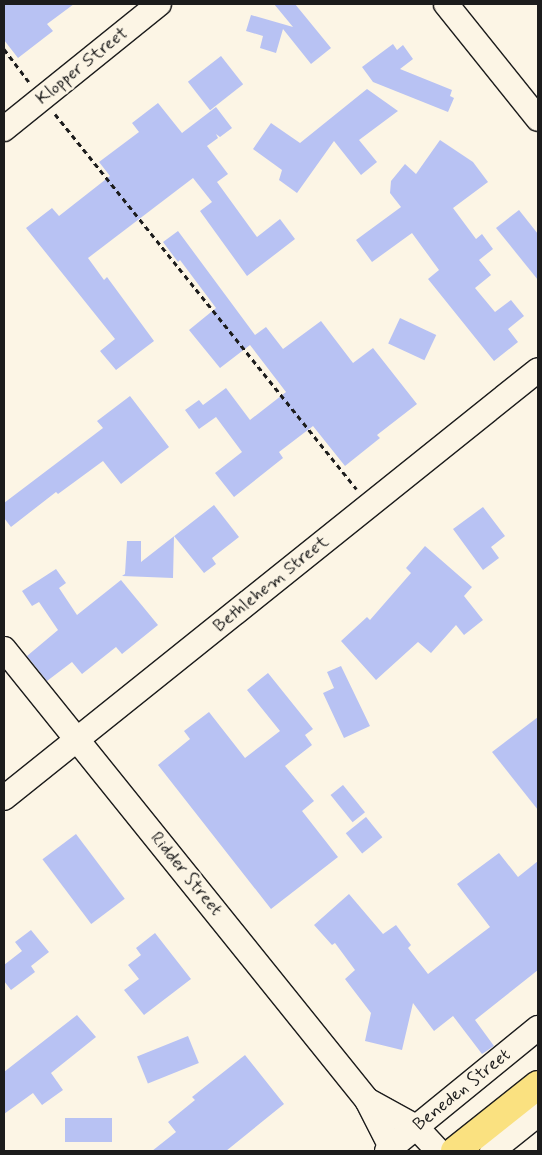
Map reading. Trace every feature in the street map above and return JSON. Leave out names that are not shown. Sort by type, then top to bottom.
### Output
[{"type":"main road","points":[[455,1151],[538,1085]]},
{"type":"street","name":"Klopper Street","points":[[4,129],[159,4]]},
{"type":"street","points":[[446,4],[538,119]]},
{"type":"street","name":"Bethlehem Street","points":[[4,798],[538,370]]},
{"type":"street","name":"Ridder Street","points":[[4,649],[367,1100],[390,1150]]},
{"type":"street","name":"Beneden Street","points":[[390,1150],[538,1028]]},
{"type":"street","name":"Ridder Street","points":[[367,1100],[416,1128],[438,1151]]},
{"type":"street","points":[[492,1151],[538,1114]]},
{"type":"path","points":[[4,50],[369,505]]},
{"type":"building","points":[[4,4],[74,4],[47,24],[53,31],[18,58],[4,40]]},
{"type":"building","points":[[274,4],[295,4],[331,48],[311,64],[283,29],[276,53],[260,48],[263,36],[246,31],[251,15],[293,27]]},
{"type":"building","points":[[393,44],[397,50],[403,45],[413,59],[400,69],[452,90],[450,96],[454,98],[448,112],[373,82],[362,67]]},
{"type":"building","points":[[221,56],[243,84],[210,110],[188,82]]},
{"type":"building","points":[[367,89],[398,111],[359,140],[377,162],[361,175],[334,141],[297,193],[279,180],[282,170],[253,149],[271,123],[300,143]]},
{"type":"building","points":[[158,103],[182,133],[216,107],[232,128],[220,137],[216,134],[218,138],[207,146],[228,174],[217,182],[257,237],[280,219],[295,239],[247,276],[200,211],[212,202],[193,178],[88,258],[104,280],[107,277],[154,341],[116,370],[100,351],[115,339],[26,228],[52,208],[59,216],[110,176],[99,162],[139,132],[132,123]]},
{"type":"building","points":[[440,140],[473,162],[488,182],[453,208],[476,239],[482,234],[493,249],[479,260],[491,275],[475,288],[495,312],[511,300],[524,316],[508,329],[518,342],[494,361],[428,279],[439,270],[412,233],[372,262],[356,240],[401,207],[390,193],[391,181],[405,164],[416,174]]},
{"type":"building","points":[[519,210],[538,234],[538,280],[496,228]]},
{"type":"building","points":[[178,231],[255,335],[266,327],[283,349],[321,321],[353,363],[373,348],[417,404],[377,435],[380,438],[345,466],[313,426],[279,452],[283,458],[234,497],[215,473],[242,452],[216,417],[199,429],[185,410],[199,400],[203,405],[226,388],[250,420],[286,392],[250,345],[220,368],[189,330],[216,308],[180,260],[178,262],[163,242]]},
{"type":"building","points":[[400,318],[436,335],[424,360],[388,343]]},
{"type":"building","points":[[130,396],[169,447],[121,484],[103,461],[58,494],[56,492],[11,527],[4,518],[4,503],[103,428],[97,421]]},
{"type":"building","points":[[214,505],[239,537],[212,558],[216,564],[204,573],[174,536]]},
{"type":"building","points":[[483,507],[505,536],[491,547],[499,558],[483,570],[453,529]]},
{"type":"building","points":[[174,536],[173,578],[122,576],[125,574],[127,541],[141,541],[141,562]]},
{"type":"building","points":[[425,546],[472,587],[464,596],[483,620],[464,635],[456,625],[431,653],[418,642],[376,680],[341,641],[367,617],[370,620],[411,573],[406,568]]},
{"type":"building","points":[[56,569],[66,583],[59,588],[77,615],[121,580],[158,625],[122,654],[116,647],[82,674],[72,662],[47,681],[27,656],[58,630],[39,602],[32,606],[22,591]]},
{"type":"building","points":[[341,666],[370,726],[344,738],[323,693],[334,688],[327,672]]},
{"type":"building","points":[[268,673],[313,729],[305,735],[312,745],[285,766],[314,801],[302,811],[338,857],[271,909],[158,765],[190,739],[184,731],[209,712],[245,758],[280,731],[247,690]]},
{"type":"building","points":[[538,717],[538,810],[492,752]]},
{"type":"building","points":[[343,785],[365,812],[353,822],[331,795]]},
{"type":"building","points":[[366,817],[382,837],[362,854],[346,833]]},
{"type":"building","points":[[76,834],[125,899],[91,924],[42,859]]},
{"type":"building","points":[[499,853],[518,877],[538,861],[538,970],[475,1020],[494,1046],[482,1054],[453,1016],[434,1031],[413,1003],[402,1050],[365,1041],[371,1013],[345,979],[355,970],[335,943],[332,945],[314,925],[349,894],[383,934],[396,925],[411,945],[408,948],[428,974],[490,927],[457,884]]},
{"type":"building","points":[[31,930],[49,952],[31,966],[35,972],[11,990],[4,981],[4,965],[22,951],[15,942]]},
{"type":"building","points":[[155,933],[191,979],[144,1015],[124,990],[139,979],[128,965],[141,955],[136,948]]},
{"type":"building","points":[[77,1015],[96,1037],[51,1073],[63,1090],[42,1105],[33,1093],[4,1114],[4,1072]]},
{"type":"building","points":[[188,1036],[199,1063],[148,1083],[137,1057]]},
{"type":"building","points":[[245,1055],[284,1104],[226,1151],[152,1151],[176,1132],[168,1122],[195,1100],[192,1097]]},
{"type":"building","points":[[65,1118],[112,1118],[112,1142],[65,1142]]}]
